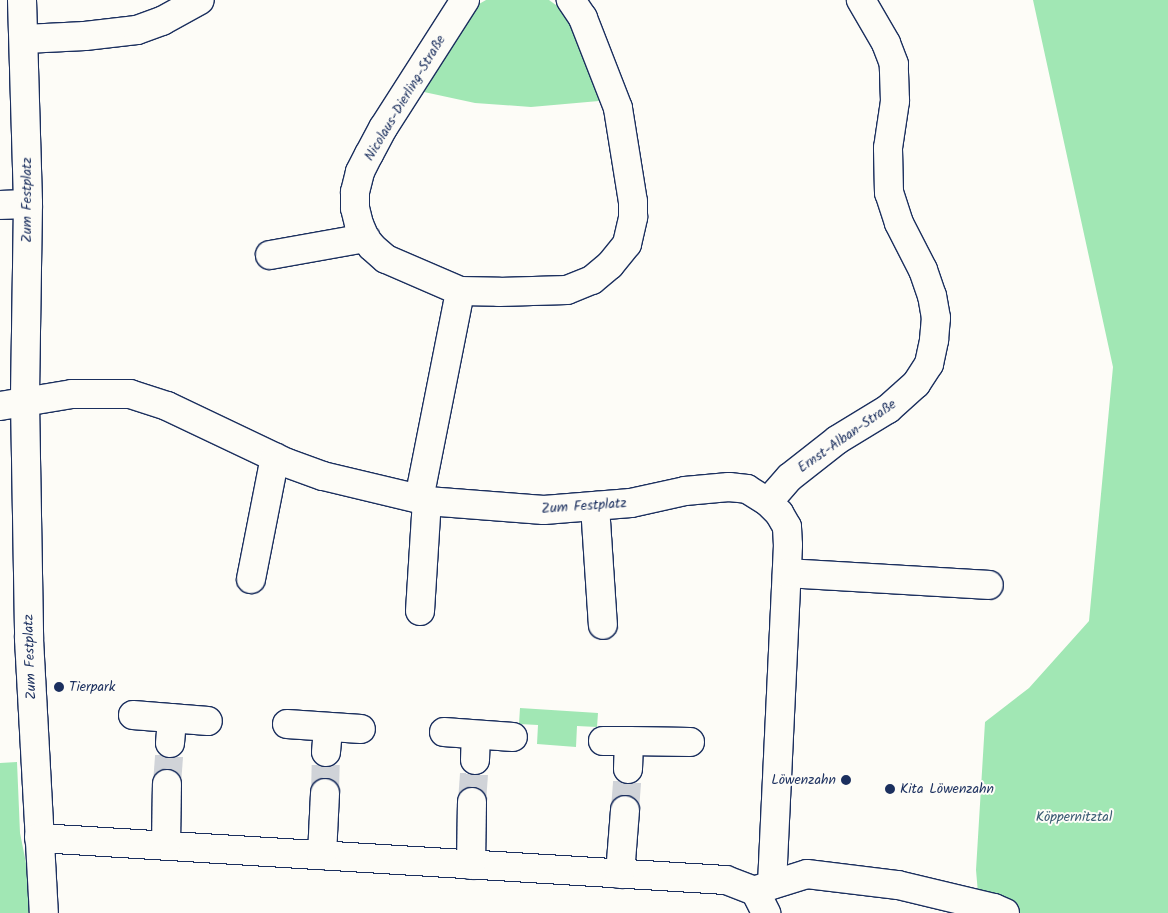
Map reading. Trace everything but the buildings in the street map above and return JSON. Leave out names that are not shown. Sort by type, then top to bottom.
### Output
[{"type":"street","name":"Zum Festplatz","points":[[22,0],[25,39],[28,204],[12,403],[29,639],[44,913]]},
{"type":"street","points":[[25,39],[85,36],[137,30],[162,21],[200,0]]},
{"type":"street","name":"Nicolaus-Dierling-Straße","points":[[465,0],[384,128],[360,172],[355,192],[358,224],[372,247],[386,259],[460,291],[567,290],[592,280],[610,265],[626,244],[633,217],[633,202],[618,108],[583,18],[571,0]]},
{"type":"street","name":"Ernst-Alban-Straße","points":[[768,502],[790,477],[837,440],[888,409],[916,384],[929,364],[934,340],[936,318],[932,296],[923,270],[899,223],[889,193],[888,148],[895,101],[894,64],[886,43],[861,0]]},
{"type":"street","points":[[0,205],[28,204]]},
{"type":"street","points":[[270,255],[365,238]]},
{"type":"street","points":[[420,612],[423,500],[460,291]]},
{"type":"street","name":"Zum Festplatz","points":[[12,403],[72,394],[130,394],[167,406],[274,457],[323,476],[423,500],[544,510],[631,503],[685,491],[729,487],[747,489],[768,502],[779,513],[787,527],[787,574],[764,896]]},
{"type":"street","points":[[251,579],[274,457]]},
{"type":"street","points":[[595,506],[603,625]]},
{"type":"street","points":[[787,574],[989,585]]},
{"type":"street","points":[[133,716],[171,730],[208,721]]},
{"type":"street","points":[[287,724],[327,739],[362,729]]},
{"type":"street","points":[[444,732],[475,748],[513,737]]},
{"type":"street","points":[[628,769],[616,741],[690,742]]},
{"type":"street","points":[[166,846],[167,784]]},
{"type":"street","points":[[322,855],[325,793]]},
{"type":"street","points":[[471,865],[472,802]]},
{"type":"street","points":[[620,874],[625,810]]},
{"type":"street","points":[[39,838],[726,880],[764,896],[807,874],[839,876],[898,885],[994,908],[1005,913]]},
{"type":"green space","points":[[486,0],[549,0],[560,8],[572,26],[599,101],[531,107],[475,103],[424,92],[469,17],[479,4]]},
{"type":"green space","name":"Köppernitztal","points":[[1033,0],[1168,0],[1168,913],[972,913],[979,905],[976,870],[985,722],[1029,688],[1089,621],[1113,367]]},
{"type":"green space","points":[[520,708],[598,713],[597,727],[577,726],[576,747],[537,744],[538,725],[519,724]]},
{"type":"green space","points":[[17,762],[20,833],[36,913],[0,913],[0,763]]},
{"type":"tunnel","points":[[167,784],[170,743]]},
{"type":"tunnel","points":[[325,793],[326,752]]},
{"type":"tunnel","points":[[472,802],[475,760]]},
{"type":"tunnel","points":[[625,810],[628,769]]},
{"type":"place","name":"Tierpark","points":[[59,687]]},
{"type":"place","name":"Löwenzahn","points":[[846,780]]},
{"type":"place","name":"Kita Löwenzahn","points":[[890,789]]}]
